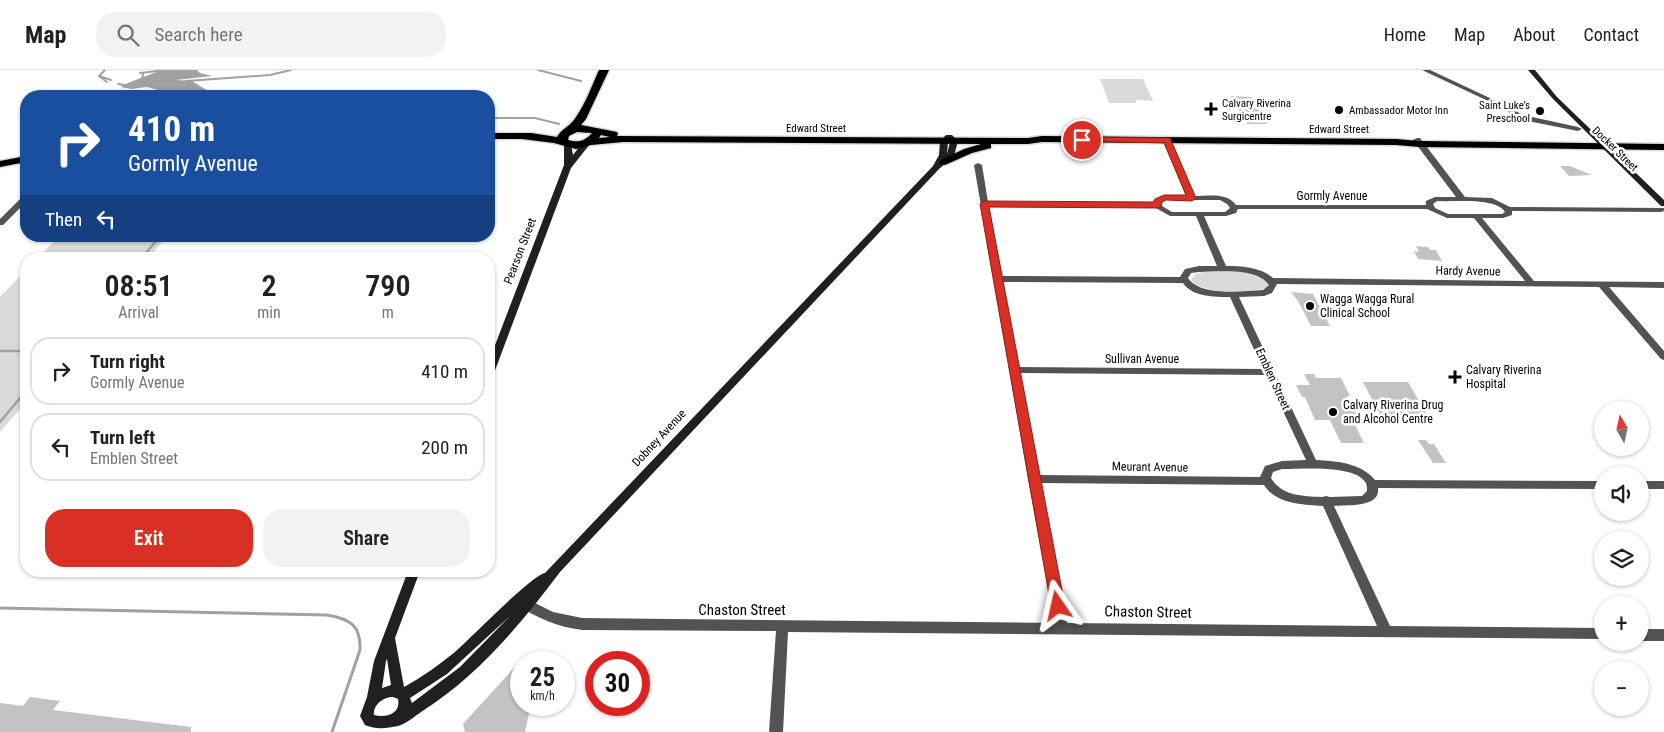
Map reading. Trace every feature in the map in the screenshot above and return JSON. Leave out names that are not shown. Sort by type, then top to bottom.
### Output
[{"type":"highway","points":[[495,136],[567,137],[581,119],[604,70]]},
{"type":"highway","points":[[588,143],[596,137],[593,130],[592,114],[613,70]]},
{"type":"highway","name":"Edward Street","points":[[1042,139],[1028,137],[949,140],[908,141],[623,139],[576,146],[567,137],[584,128],[625,134],[949,140],[1006,141],[1042,139],[1596,143],[1664,141]]},
{"type":"highway","points":[[908,141],[925,144],[933,148],[940,163],[968,152],[1006,141]]},
{"type":"highway","name":"Edward Street","points":[[1596,143],[1664,147]]},
{"type":"highway","points":[[0,164],[20,160]]},
{"type":"main road","name":"Docker Street","points":[[1532,70],[1578,129],[1596,143],[1663,209]]},
{"type":"main road","name":"Docker Street","points":[[1555,98],[1570,110],[1596,143]]},
{"type":"main road","name":"Pearson Street","points":[[495,356],[568,167],[567,137]]},
{"type":"main road","name":"Dobney Avenue","points":[[391,725],[431,698],[463,673],[523,603],[940,163],[950,156],[949,140]]},
{"type":"main road","name":"Pearson Street","points":[[568,167],[588,143]]},
{"type":"main road","points":[[373,700],[380,661],[412,577]]},
{"type":"main road","points":[[389,636],[401,694],[406,704],[404,710],[391,725],[366,727],[366,710],[373,700],[388,691],[401,694],[435,676],[452,664],[523,603]]},
{"type":"street","points":[[1425,70],[1505,107],[1521,117],[1578,129]]},
{"type":"street","points":[[1167,140],[1192,198]]},
{"type":"street","points":[[1418,142],[1462,199]]},
{"type":"street","points":[[978,165],[1062,627]]},
{"type":"street","name":"Gormly Avenue","points":[[1157,205],[1158,201],[1164,198],[1221,198],[1230,202],[1233,207]]},
{"type":"street","name":"Gormly Avenue","points":[[1430,207],[1429,203],[1435,199],[1462,199],[1492,200],[1508,209],[1663,209]]},
{"type":"street","points":[[0,223],[20,204]]},
{"type":"street","name":"Gormly Avenue","points":[[984,204],[1157,205]]},
{"type":"street","name":"Gormly Avenue","points":[[1157,205],[1161,210],[1170,214],[1226,214],[1233,211],[1233,207]]},
{"type":"street","name":"Gormly Avenue","points":[[1233,207],[1430,207],[1436,212],[1447,216],[1503,216],[1509,213],[1508,209]]},
{"type":"street","points":[[1199,214],[1223,270]]},
{"type":"street","points":[[1476,216],[1532,284]]},
{"type":"street","name":"Hardy Avenue","points":[[998,279],[1184,280],[1185,274],[1193,270],[1252,270],[1265,275],[1272,281],[1664,285]]},
{"type":"street","points":[[1184,280],[1189,287],[1201,292],[1233,293],[1264,293],[1272,288],[1272,281]]},
{"type":"street","points":[[1601,284],[1664,357]]},
{"type":"street","name":"Emblen Street","points":[[1233,293],[1313,465]]},
{"type":"street","name":"Sullivan Avenue","points":[[1014,370],[1270,372]]},
{"type":"street","points":[[1275,466],[1352,467],[1366,475],[1373,484],[1373,493],[1364,500],[1288,499],[1273,491],[1266,482],[1266,473],[1275,466]]},
{"type":"street","name":"Meurant Avenue","points":[[1034,479],[1266,482]]},
{"type":"street","points":[[1373,484],[1594,485]]},
{"type":"street","points":[[1649,485],[1664,485]]},
{"type":"street","points":[[1326,500],[1386,632]]},
{"type":"street","name":"Chaston Street","points":[[523,603],[549,618],[582,624],[1062,627],[1594,634]]},
{"type":"street","points":[[776,732],[782,626]]},
{"type":"street","points":[[1649,634],[1664,635]]},
{"type":"shaded area","points":[[161,70],[197,70],[200,73],[212,76],[176,80],[192,81],[206,90],[157,90],[147,87],[131,89],[121,87]]},
{"type":"shaded area","points":[[1100,79],[1143,79],[1153,101],[1136,100],[1136,103],[1109,103]]},
{"type":"shaded area","points":[[53,242],[162,242],[154,252],[44,252]]},
{"type":"shaded area","points":[[1204,272],[1246,272],[1269,283],[1266,288],[1259,290],[1226,292],[1196,285],[1191,280],[1195,274]]},
{"type":"shaded area","points":[[20,276],[20,409],[0,432],[0,297]]},
{"type":"building","points":[[1231,96],[1251,97],[1267,124],[1247,124]]},
{"type":"building","points":[[1560,166],[1570,166],[1592,175],[1569,176]]},
{"type":"building","points":[[1416,246],[1436,250],[1442,261],[1418,259],[1414,251],[1419,252]]},
{"type":"building","name":"Wagga Wagga Rural Clinical School","points":[[1291,292],[1313,294],[1330,326],[1311,326]]},
{"type":"building","name":"Calvary Riverina Drug and Alcohol Centre","points":[[1304,374],[1314,374],[1316,378],[1341,378],[1359,421],[1353,421],[1364,443],[1341,443],[1330,420],[1315,420],[1305,397],[1302,397],[1296,385],[1310,385]]},
{"type":"building","points":[[1363,382],[1408,382],[1430,420],[1383,420]]},
{"type":"building","points":[[1418,440],[1426,440],[1429,444],[1434,444],[1446,463],[1433,463]]},
{"type":"building","points":[[510,672],[510,716],[529,716],[525,732],[465,732],[463,724]]},
{"type":"building","points":[[30,697],[60,701],[53,710],[191,727],[191,732],[0,732],[0,703],[23,706]]},
{"type":"waterway","points":[[99,76],[105,70]]},
{"type":"waterway","points":[[140,73],[166,70]]},
{"type":"waterway","points":[[186,81],[270,75],[291,70]]},
{"type":"waterway","points":[[538,70],[581,81]]},
{"type":"waterway","points":[[142,81],[143,73]]},
{"type":"waterway","points":[[99,76],[111,80]]},
{"type":"waterway","points":[[99,76],[107,82]]},
{"type":"waterway","points":[[118,84],[125,85]]},
{"type":"waterway","points":[[495,118],[535,118],[559,124]]},
{"type":"waterway","points":[[147,252],[155,242]]},
{"type":"waterway","points":[[0,351],[20,351]]},
{"type":"waterway","points":[[0,422],[20,398]]},
{"type":"waterway","points":[[0,608],[327,615],[348,621],[356,629],[360,641],[360,650],[332,732]]},
{"type":"place","name":"Calvary Riverina Surgicentre","points":[[1211,109]]},
{"type":"place","name":"Ambassador Motor Inn","points":[[1339,110]]},
{"type":"place","name":"Saint Luke’s Preschool","points":[[1540,111]]},
{"type":"place","name":"Wagga Wagga Rural Clinical School","points":[[1310,306]]},
{"type":"place","name":"Calvary Riverina Hospital","points":[[1455,377]]},
{"type":"place","name":"Calvary Riverina Drug and Alcohol Centre","points":[[1333,412]]},
{"type":"route","points":[[1058,606],[984,204],[1157,205],[1158,201],[1164,198],[1192,198],[1167,140],[1082,140]]}]
